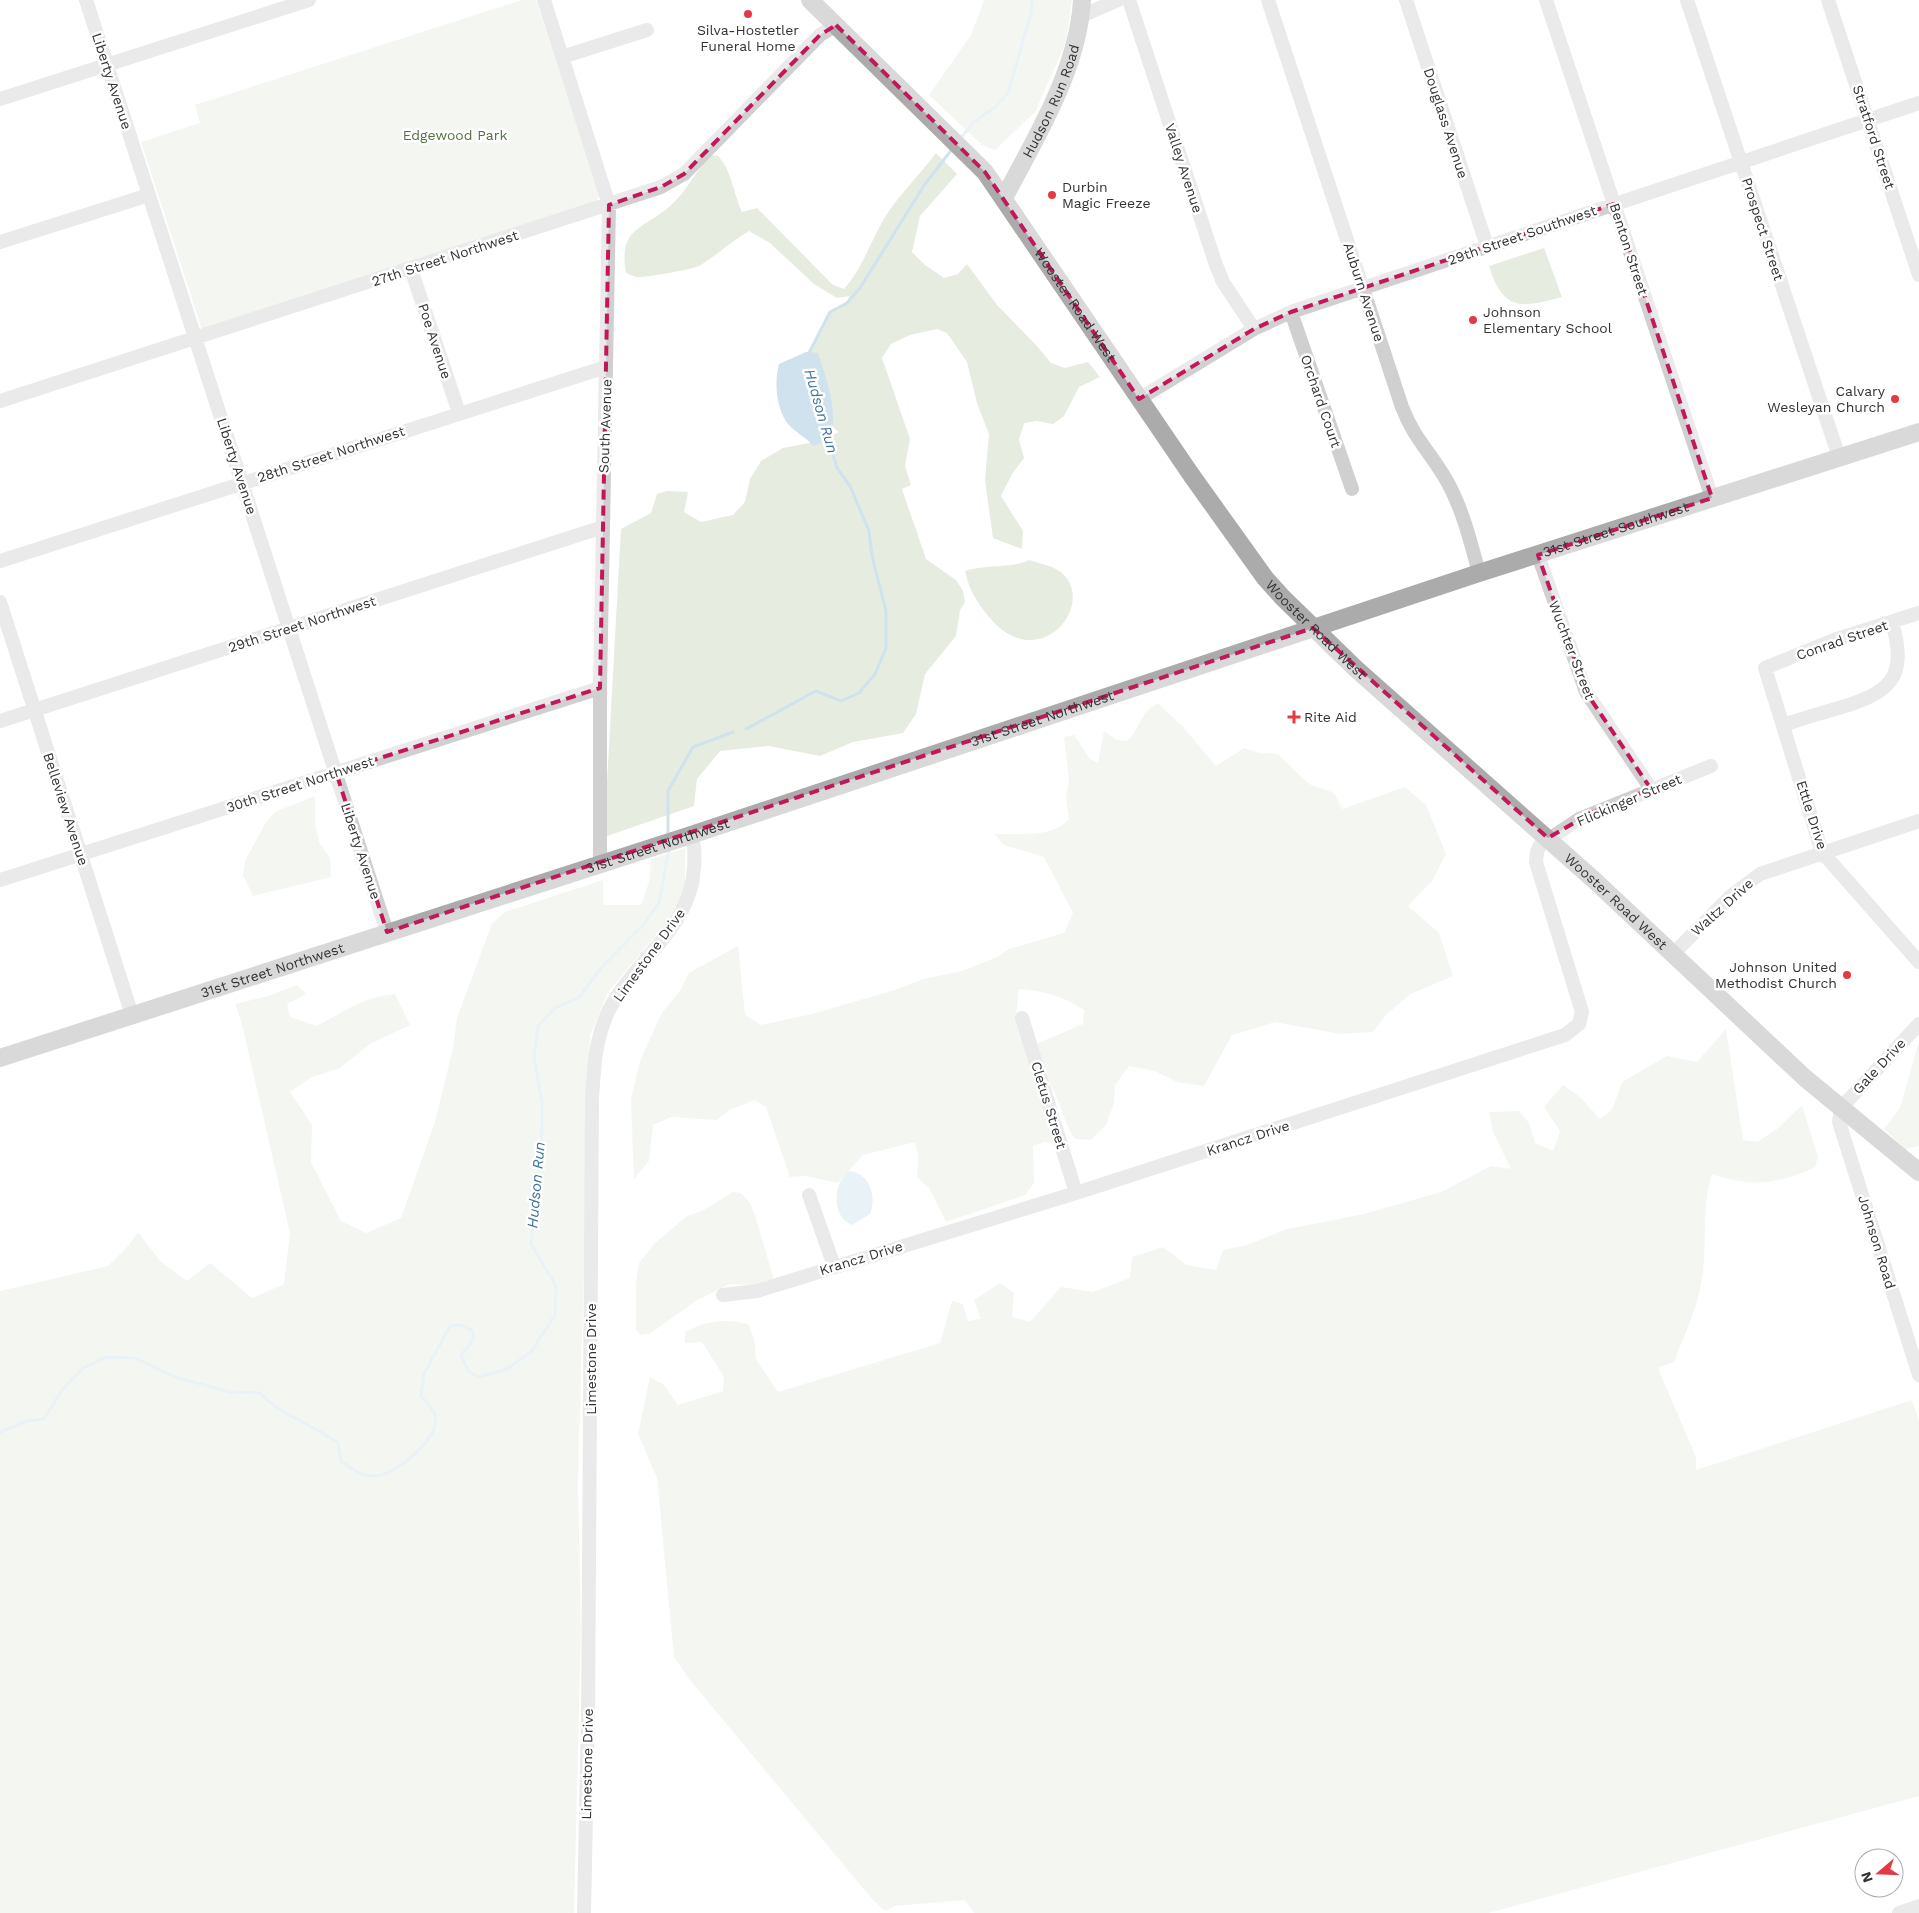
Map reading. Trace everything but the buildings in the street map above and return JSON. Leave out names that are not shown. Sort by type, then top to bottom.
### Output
[{"type":"main road","name":"Wooster Road West","points":[[810,0],[970,156],[1004,198],[1139,399],[1265,578],[1313,628],[1389,699],[1548,838],[1805,1078],[1919,1172]]},
{"type":"main road","name":"Hudson Run Road","points":[[1004,198],[1051,105],[1073,47],[1081,8]]},
{"type":"main road","name":"31st Street Southwest","points":[[1313,628],[1919,432]]},
{"type":"main road","name":"31st Street Northwest","points":[[0,1058],[675,839],[1313,628]]},
{"type":"street","name":"Liberty Avenue","points":[[86,0],[386,932]]},
{"type":"street","points":[[0,99],[309,0]]},
{"type":"street","name":"South Avenue","points":[[544,0],[609,205],[600,688],[600,862]]},
{"type":"street","points":[[1081,8],[1118,0]]},
{"type":"street","name":"Valley Avenue","points":[[1129,0],[1216,265],[1228,290],[1254,329]]},
{"type":"street","name":"Auburn Avenue","points":[[1268,0],[1408,424],[1444,476],[1457,501],[1480,574]]},
{"type":"street","name":"Douglass Avenue","points":[[1406,0],[1487,246]]},
{"type":"street","name":"Benton Street","points":[[1546,0],[1712,498]]},
{"type":"street","name":"Prospect Street","points":[[1687,0],[1839,457]]},
{"type":"street","name":"Stratford Street","points":[[1828,0],[1919,274]]},
{"type":"street","name":"27th Street Northwest","points":[[0,401],[662,188],[684,174],[820,35],[836,25]]},
{"type":"street","points":[[562,57],[647,30]]},
{"type":"street","name":"29th Street Southwest","points":[[1139,399],[1254,329],[1292,312],[1919,103]]},
{"type":"street","points":[[0,242],[149,195]]},
{"type":"street","name":"Poe Avenue","points":[[411,269],[459,413]]},
{"type":"street","name":"Orchard Court","points":[[1292,312],[1352,489]]},
{"type":"street","name":"28th Street Northwest","points":[[0,561],[606,367]]},
{"type":"street","name":"29th Street Northwest","points":[[0,720],[603,527]]},
{"type":"street","name":"Wuchter Street","points":[[1538,555],[1586,692],[1651,789]]},
{"type":"street","name":"Belleview Avenue","points":[[0,602],[132,1015]]},
{"type":"street","name":"Conrad Street","points":[[1766,668],[1834,640],[1919,613]]},
{"type":"street","points":[[1783,725],[1865,700],[1888,685],[1897,669],[1899,651],[1892,622]]},
{"type":"street","name":"Ettle Drive","points":[[1766,668],[1822,852],[1919,962]]},
{"type":"street","name":"30th Street Northwest","points":[[0,880],[600,688]]},
{"type":"street","name":"Flickinger Street","points":[[1548,838],[1593,812],[1711,766]]},
{"type":"street","name":"Waltz Drive","points":[[1673,954],[1731,896],[1752,879],[1776,867],[1919,821]]},
{"type":"street","name":"Krancz Drive","points":[[723,1295],[757,1291],[1076,1193],[1552,1040],[1573,1030],[1582,1018],[1580,999],[1536,862],[1537,852],[1548,838]]},
{"type":"street","name":"Limestone Drive","points":[[584,1913],[588,1717],[592,1098],[595,1051],[604,1023],[616,998],[676,923],[687,903],[693,880],[694,858],[675,839]]},
{"type":"street","name":"Cletus Street","points":[[1022,1018],[1076,1193]]},
{"type":"street","name":"Gale Drive","points":[[1841,1108],[1919,1024]]},
{"type":"street","name":"Johnson Road","points":[[1841,1108],[1839,1122],[1919,1375]]},
{"type":"street","points":[[809,1195],[834,1266]]},
{"type":"street","points":[[1899,1913],[1919,1906]]},
{"type":"highlighted area","points":[[836,25],[985,172],[1139,399],[1254,329],[1291,312],[1614,204],[1712,498],[1538,555],[1586,692],[1651,789],[1593,812],[1548,838],[1313,628],[387,932],[336,772],[600,688],[609,205],[661,187],[684,174],[820,35]]},
{"type":"green space","name":"Edgewood Park","points":[[522,0],[536,0],[599,195],[596,203],[202,330],[141,142],[200,123],[195,105]]},
{"type":"green space","points":[[984,0],[1072,0],[1066,42],[1035,112],[995,150],[982,145],[929,95],[971,35]]},
{"type":"green space","points":[[936,153],[957,174],[920,216],[912,252],[925,265],[944,278],[958,274],[967,264],[997,305],[1051,363],[1065,368],[1088,362],[1100,377],[1079,387],[1064,416],[1053,424],[1037,421],[1024,423],[1019,440],[1024,458],[1012,474],[1001,496],[1023,531],[1022,549],[993,538],[985,480],[989,434],[977,403],[967,362],[947,333],[937,329],[910,335],[891,344],[882,358],[910,439],[905,466],[911,485],[902,489],[926,559],[956,580],[963,591],[965,602],[960,610],[956,636],[925,674],[916,714],[903,733],[853,742],[820,756],[769,746],[720,751],[697,779],[694,806],[604,837],[621,529],[651,513],[657,494],[667,491],[688,492],[684,512],[701,522],[733,515],[745,502],[750,479],[761,461],[783,448],[819,441],[839,432],[827,423],[806,358],[830,312],[847,304],[849,296],[837,298],[814,284],[770,243],[749,231],[697,267],[642,277],[626,273],[624,258],[629,238],[635,231],[660,214],[676,200],[710,155],[718,156],[729,175],[742,212],[757,208],[833,285],[844,289],[863,261],[889,211]]},
{"type":"green space","points":[[1544,248],[1562,297],[1525,304],[1516,303],[1508,299],[1501,292],[1489,266]]},
{"type":"green space","points":[[1029,560],[1053,567],[1064,575],[1072,588],[1072,603],[1067,618],[1056,630],[1042,638],[1026,640],[1008,633],[989,617],[974,596],[965,571],[1014,565]]},
{"type":"green space","points":[[1158,703],[1183,727],[1216,766],[1244,748],[1260,753],[1278,754],[1309,784],[1334,793],[1342,809],[1405,787],[1426,805],[1446,854],[1432,881],[1408,906],[1439,933],[1453,976],[1409,995],[1386,1015],[1373,1032],[1340,1034],[1275,1022],[1232,1035],[1204,1086],[1177,1082],[1155,1071],[1129,1066],[1115,1085],[1114,1103],[1106,1125],[1091,1140],[1075,1139],[1072,1134],[1042,1064],[1036,1044],[1083,1024],[1084,1010],[1069,1001],[1053,995],[1019,989],[1016,1016],[1061,1144],[1044,1142],[1033,1146],[1034,1183],[1025,1195],[946,1222],[929,1188],[917,1177],[918,1156],[915,1142],[863,1155],[838,1183],[805,1176],[790,1177],[766,1107],[755,1100],[729,1110],[717,1120],[671,1117],[653,1125],[649,1161],[634,1179],[631,1099],[640,1061],[661,1014],[680,991],[689,973],[738,946],[745,1015],[761,1025],[808,1015],[895,990],[923,979],[962,971],[997,957],[1009,949],[1064,933],[1073,913],[1044,857],[1004,845],[994,834],[1034,834],[1062,825],[1069,819],[1066,798],[1069,779],[1064,737],[1074,735],[1090,759],[1098,763],[1104,731],[1116,740],[1127,741],[1147,711]]},
{"type":"green space","points":[[315,796],[315,824],[319,842],[330,858],[331,877],[253,896],[243,875],[245,861],[266,822],[275,812]]},
{"type":"green space","points":[[685,848],[685,891],[675,913],[608,992],[590,1036],[578,1487],[581,1628],[574,1913],[0,1913],[0,1291],[108,1266],[129,1245],[138,1232],[160,1261],[187,1281],[210,1263],[252,1298],[284,1284],[290,1233],[242,1024],[235,1004],[268,996],[297,985],[306,994],[287,1004],[290,1017],[317,1026],[364,1001],[395,994],[410,1025],[370,1044],[340,1068],[312,1077],[290,1092],[312,1125],[311,1162],[341,1221],[366,1233],[401,1218],[435,1122],[453,1048],[457,1018],[492,924],[505,912],[603,880],[603,905],[641,905],[649,882],[651,859]]},
{"type":"green space","points":[[1726,1029],[1743,1140],[1757,1142],[1777,1129],[1802,1105],[1818,1157],[1815,1167],[1789,1178],[1776,1181],[1739,1181],[1712,1174],[1706,1203],[1703,1274],[1698,1298],[1674,1362],[1658,1368],[1696,1457],[1696,1470],[1912,1400],[1919,1421],[1919,1796],[1488,1913],[974,1913],[965,1900],[895,1906],[885,1911],[872,1899],[689,1679],[674,1657],[657,1478],[638,1434],[650,1377],[664,1385],[678,1405],[723,1391],[724,1377],[702,1342],[685,1343],[685,1332],[700,1325],[723,1321],[748,1324],[754,1338],[756,1359],[778,1392],[940,1343],[952,1301],[963,1304],[968,1321],[981,1319],[974,1300],[1000,1283],[1014,1293],[1012,1317],[1030,1322],[1061,1287],[1093,1292],[1130,1278],[1132,1257],[1163,1247],[1187,1265],[1216,1270],[1223,1250],[1247,1245],[1287,1229],[1364,1214],[1441,1192],[1491,1166],[1511,1169],[1493,1132],[1489,1112],[1519,1111],[1529,1123],[1535,1143],[1553,1151],[1560,1131],[1544,1107],[1563,1085],[1580,1097],[1600,1119],[1612,1110],[1622,1082],[1667,1056],[1697,1062]]},
{"type":"green space","points":[[1919,1041],[1919,1146],[1905,1149],[1884,1129],[1900,1108]]},
{"type":"green space","points":[[733,1192],[741,1193],[750,1203],[773,1277],[772,1282],[753,1285],[730,1284],[697,1300],[651,1333],[641,1335],[636,1330],[636,1283],[639,1263],[654,1244],[687,1216],[702,1211]]},
{"type":"water","points":[[806,352],[818,353],[831,396],[833,419],[829,440],[813,446],[789,425],[781,412],[777,396],[777,371],[779,364]]},
{"type":"water","points":[[849,1171],[862,1176],[867,1181],[873,1200],[870,1214],[852,1225],[840,1215],[837,1200],[837,1191],[840,1183]]},
{"type":"waterway","name":"Hudson Run","points":[[960,139],[974,122],[995,107],[1008,93],[1031,13],[1032,0]]},
{"type":"waterway","name":"Hudson Run","points":[[808,355],[830,312],[847,303],[860,288],[925,184],[953,148]]},
{"type":"waterway","name":"Hudson Run","points":[[746,729],[816,691],[841,701],[859,693],[875,674],[886,648],[886,611],[872,556],[869,531],[850,486],[837,468],[828,437]]},
{"type":"waterway","name":"Hudson Run","points":[[668,837],[668,791],[693,747],[733,732]]},
{"type":"waterway","name":"Hudson Run","points":[[0,1432],[27,1421],[44,1419],[62,1390],[83,1368],[106,1357],[135,1358],[175,1377],[230,1392],[260,1393],[287,1414],[338,1443],[341,1461],[361,1473],[371,1476],[385,1474],[406,1462],[425,1443],[436,1423],[435,1414],[421,1396],[424,1374],[450,1326],[460,1325],[472,1330],[474,1338],[461,1356],[469,1372],[479,1377],[507,1369],[531,1352],[555,1315],[556,1286],[531,1244],[542,1127],[542,1102],[534,1057],[538,1026],[555,1008],[580,997],[601,968],[644,924],[659,903],[669,849]]},
{"type":"place","name":"Silva-Hostetler Funeral Home","points":[[748,14]]},
{"type":"place","name":"Durbin Magic Freeze","points":[[1052,195]]},
{"type":"place","name":"Johnson Elementary School","points":[[1473,320]]},
{"type":"place","name":"Calvary Wesleyan Church","points":[[1895,399]]},
{"type":"place","name":"Rite Aid","points":[[1294,717]]},
{"type":"place","name":"Johnson United Methodist Church","points":[[1847,975]]}]
